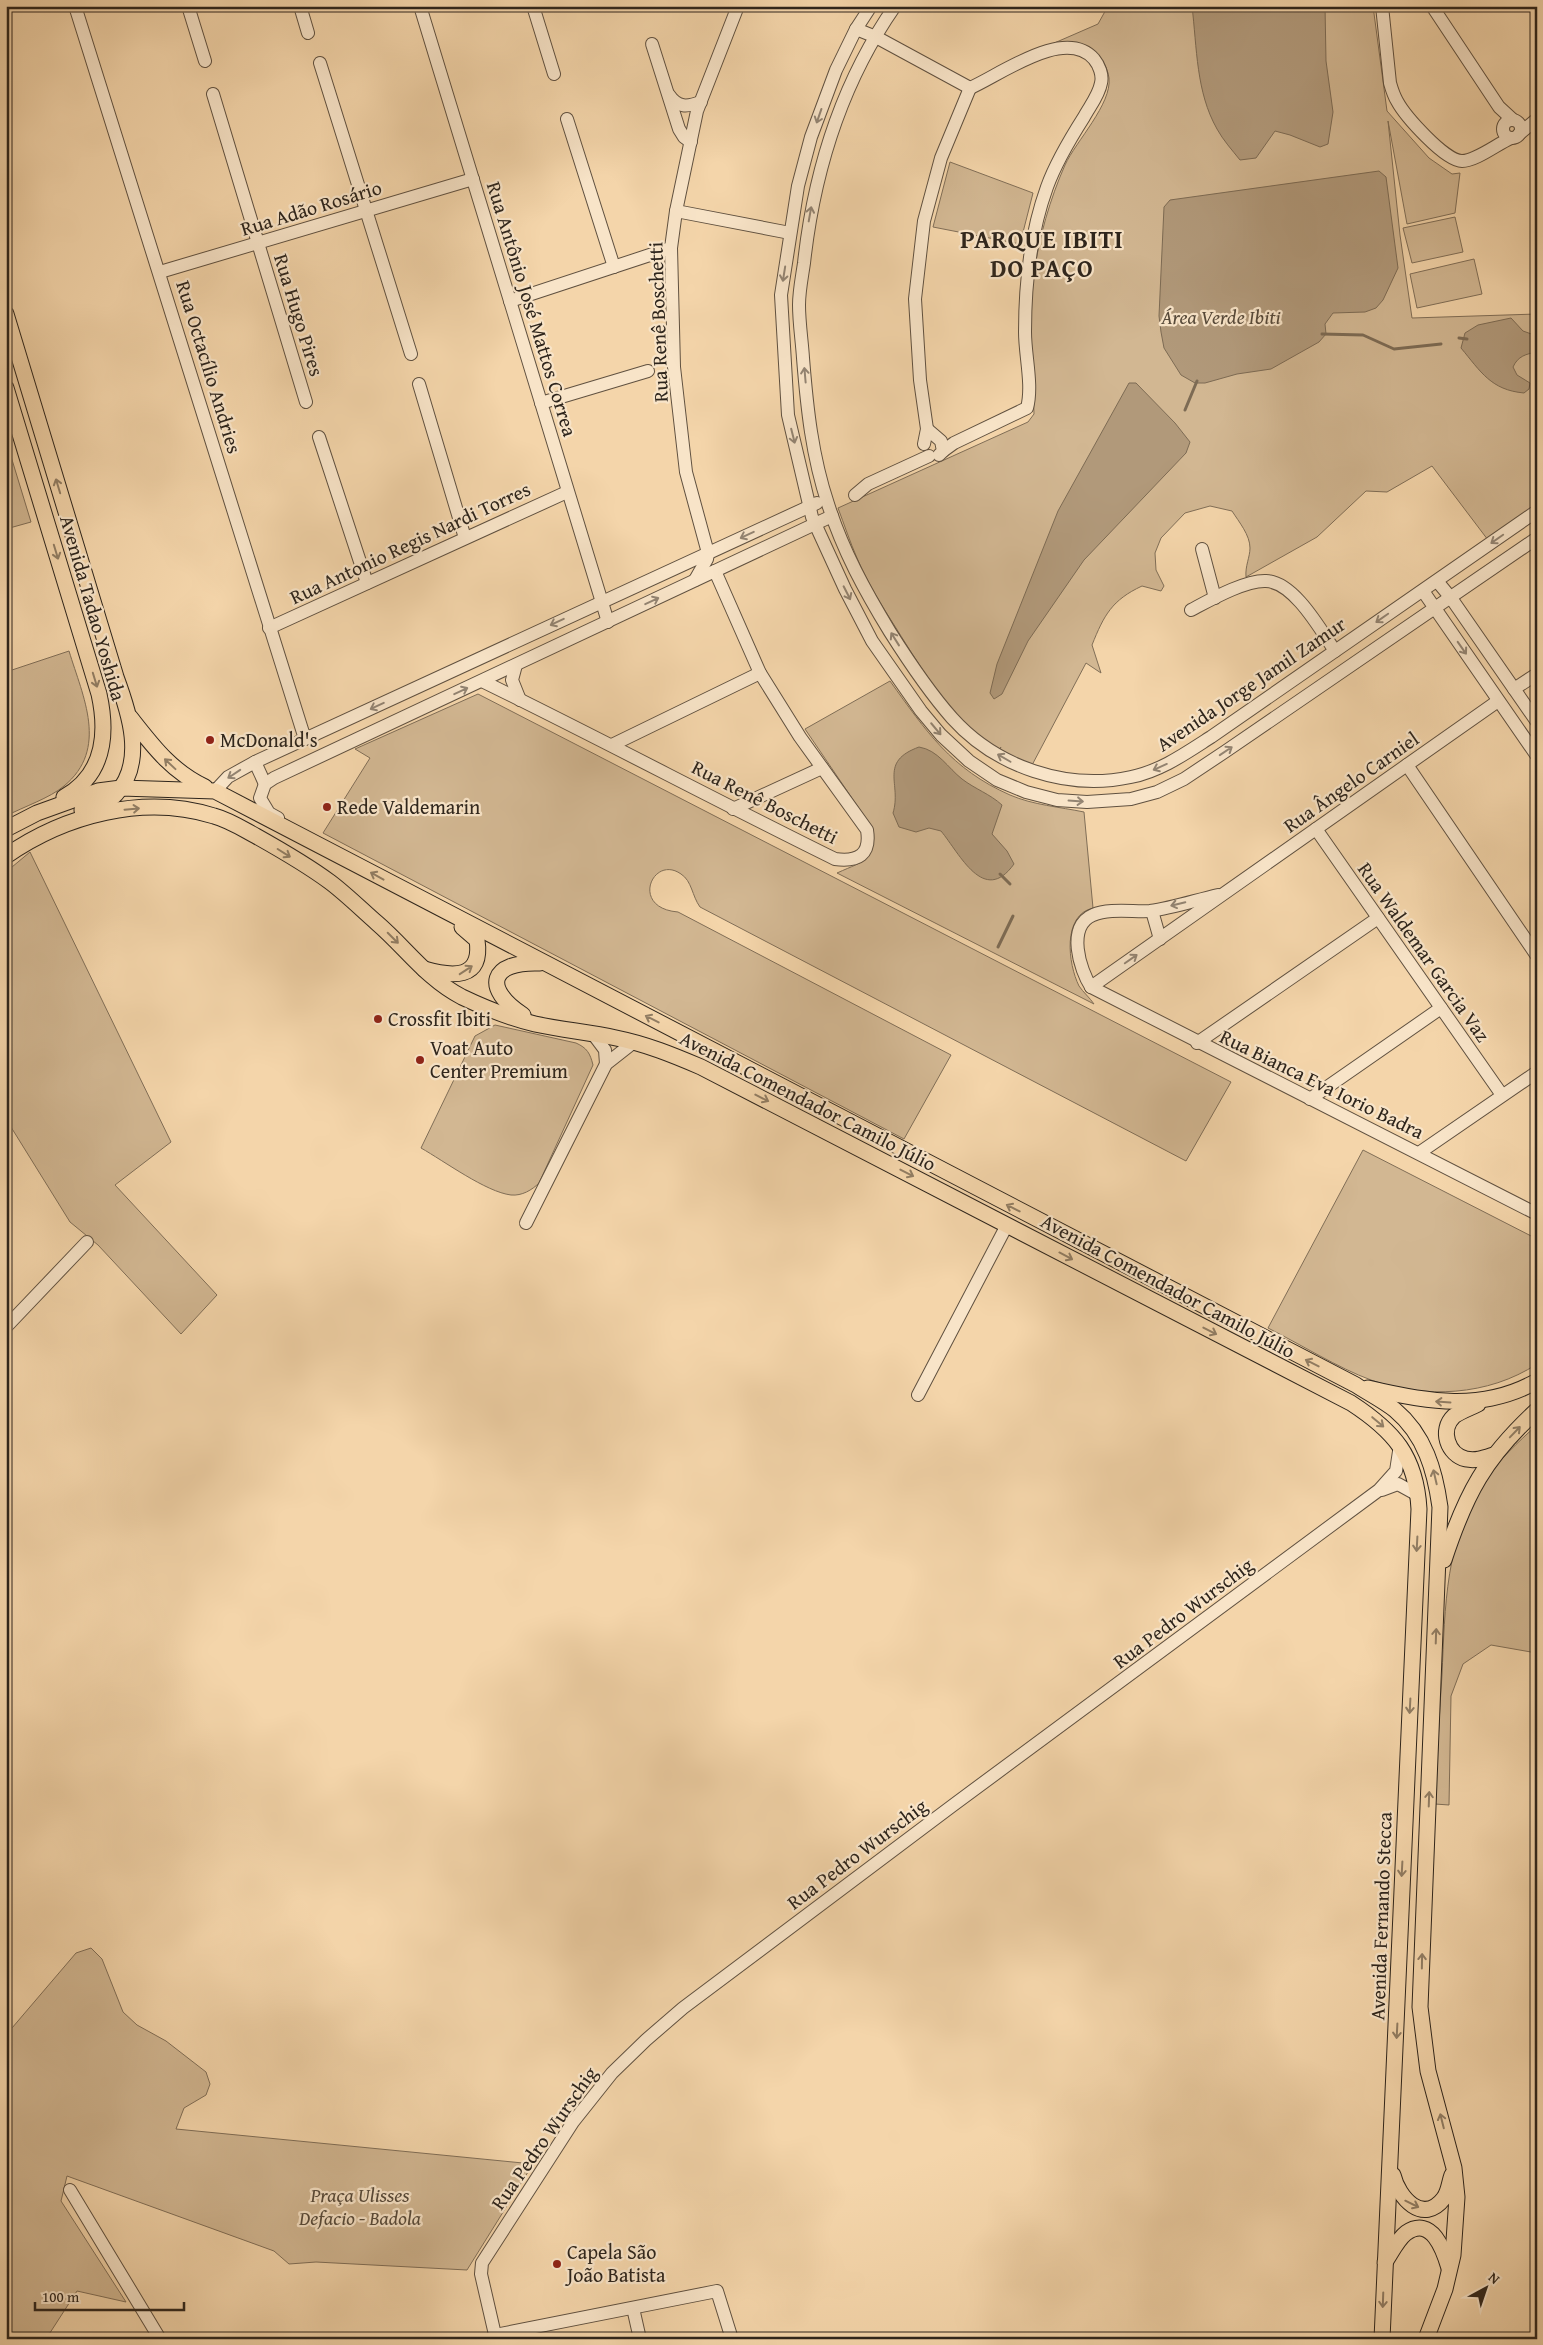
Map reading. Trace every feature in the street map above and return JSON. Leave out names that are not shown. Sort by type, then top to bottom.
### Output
[{"type":"main road","name":"Avenida Tadao Yoshida","points":[[6,314],[116,678],[130,716],[133,748],[130,768],[121,788]]},
{"type":"main road","name":"Avenida Tadao Yoshida","points":[[6,388],[105,719],[103,743],[98,761],[90,774],[72,793],[37,812]]},
{"type":"main road","name":"Avenida Tadao Yoshida","points":[[130,716],[155,750],[174,768],[191,781],[213,790]]},
{"type":"main road","name":"Avenida Comendador Camilo Júlio","points":[[6,829],[37,812],[98,791],[121,788],[213,790],[307,838],[419,899],[1356,1385],[1395,1410],[1413,1429],[1435,1474],[1440,1507],[1438,1578]]},
{"type":"main road","points":[[9,854],[37,831],[60,818],[108,800],[121,788]]},
{"type":"main road","name":"Avenida Comendador Camilo Júlio","points":[[9,854],[57,827],[116,810],[158,807],[215,816],[272,845],[330,882],[383,928],[437,982],[462,996],[494,1012],[535,1024],[634,1042],[701,1067],[1351,1403],[1372,1417],[1400,1444],[1411,1465],[1418,1495]]},
{"type":"main road","points":[[419,899],[470,932],[476,940],[478,950],[474,965],[456,976],[420,967]]},
{"type":"main road","points":[[535,1024],[502,999],[497,986],[498,979],[504,969],[514,964],[546,964]]},
{"type":"main road","points":[[1493,1455],[1476,1460],[1454,1454],[1446,1439],[1447,1429],[1453,1417],[1491,1398],[1537,1380]]},
{"type":"main road","points":[[1356,1385],[1417,1400],[1449,1402],[1491,1398]]},
{"type":"main road","points":[[1438,1578],[1467,1497],[1493,1455],[1537,1410]]},
{"type":"main road","name":"Avenida Fernando Stecca","points":[[1382,2339],[1418,1495]]},
{"type":"main road","name":"Avenida Fernando Stecca","points":[[1426,2339],[1445,2289],[1450,2270],[1453,2255],[1457,2196],[1454,2168],[1428,2071],[1420,2007],[1438,1578]]},
{"type":"main road","points":[[1390,2164],[1395,2185],[1401,2196],[1413,2206],[1422,2208],[1436,2204],[1444,2197],[1454,2168]]},
{"type":"main road","points":[[1385,2262],[1404,2234],[1411,2230],[1424,2230],[1438,2239],[1450,2270]]},
{"type":"street","name":"Rua Octacílio Andries","points":[[75,6],[305,739]]},
{"type":"street","points":[[188,6],[205,61]]},
{"type":"street","points":[[300,6],[308,33]]},
{"type":"street","name":"Rua Antônio José Mattos Correa","points":[[420,6],[608,622]]},
{"type":"street","points":[[533,6],[554,74]]},
{"type":"street","name":"Rua Renê Boschetti","points":[[708,553],[686,472],[674,367],[671,248],[676,211],[701,102],[738,6]]},
{"type":"street","name":"Avenida Jorge Jamil Zamur","points":[[871,6],[856,29],[836,70],[812,137],[800,178],[781,295],[788,415],[815,524],[872,641],[931,723],[969,761],[997,780],[1026,792],[1057,800],[1086,802],[1131,799],[1157,792],[1184,779],[1537,538]]},
{"type":"street","name":"Avenida Jorge Jamil Zamur","points":[[895,6],[853,78],[830,137],[810,212],[799,305],[808,425],[826,499],[841,542],[864,590],[904,654],[953,719],[996,753],[1018,766],[1042,774],[1072,780],[1104,781],[1131,777],[1154,770],[1182,756],[1537,512]]},
{"type":"street","points":[[1382,6],[1390,83],[1397,102],[1442,152],[1456,160],[1472,159],[1515,136],[1537,118]]},
{"type":"street","points":[[1432,6],[1508,123]]},
{"type":"street","points":[[856,29],[876,37],[970,88]]},
{"type":"street","points":[[652,44],[679,129],[684,137],[691,142]]},
{"type":"street","points":[[855,495],[868,484],[914,462],[926,449],[932,438],[944,443],[1028,408],[1025,294],[1029,255],[1034,229],[1047,186],[1068,142],[1098,92],[1102,76],[1100,68],[1085,51],[1074,48],[1057,48],[1040,53],[970,88],[941,158],[924,221],[915,299],[920,380],[927,430],[926,449]]},
{"type":"street","points":[[845,52],[862,60]]},
{"type":"street","points":[[320,63],[411,354]]},
{"type":"street","points":[[836,70],[853,78]]},
{"type":"street","points":[[668,93],[674,103],[684,107],[701,102]]},
{"type":"street","name":"Rua Hugo Pires","points":[[214,94],[306,402]]},
{"type":"street","points":[[1492,147],[1508,123],[1537,118]]},
{"type":"street","points":[[567,119],[614,267]]},
{"type":"street","points":[[1508,123],[1520,124],[1515,136]]},
{"type":"street","name":"Rua Adão Rosário","points":[[160,272],[473,179]]},
{"type":"street","points":[[676,211],[790,233]]},
{"type":"street","points":[[510,302],[671,248]]},
{"type":"street","points":[[541,403],[648,371]]},
{"type":"street","points":[[419,384],[465,538]]},
{"type":"street","points":[[927,430],[944,443]]},
{"type":"street","points":[[318,437],[366,583]]},
{"type":"street","points":[[926,449],[939,455],[944,443]]},
{"type":"street","points":[[803,480],[820,475]]},
{"type":"street","name":"Rua Antonio Regis Nardi Torres","points":[[269,628],[567,492]]},
{"type":"street","points":[[213,790],[228,777],[254,762],[826,499]]},
{"type":"street","points":[[731,564],[745,550],[796,526],[791,515]]},
{"type":"street","points":[[254,762],[265,784],[832,516]]},
{"type":"street","points":[[826,549],[830,545],[841,542]]},
{"type":"street","points":[[1202,549],[1215,598]]},
{"type":"street","points":[[696,580],[707,559],[708,553]]},
{"type":"street","points":[[1461,565],[1472,582]]},
{"type":"street","name":"Rua Renê Boschetti","points":[[482,681],[835,859],[854,860],[861,856],[867,848],[867,830],[800,737],[760,673],[715,571]]},
{"type":"street","points":[[1191,610],[1252,583],[1266,581],[1277,583],[1290,590],[1335,650]]},
{"type":"street","points":[[1437,581],[1461,612],[1537,722]]},
{"type":"street","points":[[1423,592],[1537,756]]},
{"type":"street","name":"Avenida Jorge Jamil Zamur","points":[[1338,674],[1359,653],[1405,620],[1401,605]]},
{"type":"street","points":[[1445,624],[1461,612]]},
{"type":"street","points":[[516,665],[512,680],[520,700]]},
{"type":"street","points":[[612,745],[760,673]]},
{"type":"street","points":[[1514,689],[1537,674]]},
{"type":"street","points":[[436,678],[434,690],[441,700]]},
{"type":"street","points":[[421,685],[428,690],[430,697],[430,703],[425,708]]},
{"type":"street","name":"Rua Ângelo Carniel","points":[[1225,893],[1152,910],[1092,915],[1083,923],[1078,942],[1078,959],[1082,974],[1090,987],[1160,939],[1498,700]]},
{"type":"street","points":[[630,754],[633,741],[642,730]]},
{"type":"street","points":[[1407,765],[1537,956]]},
{"type":"street","points":[[733,809],[822,768]]},
{"type":"street","name":"Avenida Comendador Camilo Júlio","points":[[265,784],[260,798],[268,813],[307,838]]},
{"type":"street","points":[[751,818],[749,810],[756,799]]},
{"type":"street","name":"Rua Waldemar Garcia Vaz","points":[[1316,829],[1502,1095]]},
{"type":"street","points":[[1152,910],[1160,939]]},
{"type":"street","points":[[1197,1043],[1378,918]]},
{"type":"street","name":"Rua Bianca Eva Iorio Badra","points":[[1090,987],[1197,1043],[1534,1209]]},
{"type":"street","points":[[1310,1099],[1441,1008]]},
{"type":"street","points":[[593,1034],[605,1050],[606,1064]]},
{"type":"street","points":[[526,1223],[606,1064],[634,1042]]},
{"type":"street","points":[[1419,1153],[1537,1072]]},
{"type":"street","points":[[918,1396],[1007,1225]]},
{"type":"street","points":[[6,1327],[86,1242]]},
{"type":"street","name":"Rua Pedro Wurschig","points":[[496,2337],[481,2274],[482,2263],[573,2122],[612,2073],[683,2008],[1379,1490],[1396,1470],[1400,1444]]},
{"type":"street","name":"Rua Pedro Wurschig","points":[[1379,1490],[1398,1484],[1418,1495]]},
{"type":"street","points":[[70,2190],[160,2339]]},
{"type":"street","points":[[496,2337],[717,2291],[732,2339]]},
{"type":"street","points":[[633,2308],[640,2339]]},
{"type":"green space","name":"Área Verde Ibiti","points":[[1108,6],[1373,6],[1387,111],[1429,158],[1452,174],[1460,173],[1455,213],[1407,224],[1388,121],[1400,235],[1412,318],[1537,314],[1537,507],[1488,540],[1432,466],[1387,492],[1366,491],[1317,537],[1246,577],[1250,543],[1244,529],[1232,511],[1210,506],[1185,513],[1161,538],[1155,553],[1156,570],[1164,586],[1161,591],[1142,586],[1123,597],[1110,610],[1092,645],[1101,673],[1086,663],[1031,767],[999,751],[1001,747],[997,751],[981,739],[940,695],[917,662],[870,585],[854,552],[838,508],[1028,422],[1034,414],[1031,308],[1039,246],[1050,205],[1065,165],[1099,111],[1105,99],[1109,78],[1102,60],[1088,48],[1071,43],[1052,44],[1098,24]]},
{"type":"green space","points":[[950,162],[1033,193],[1020,244],[933,227]]},
{"type":"green space","points":[[1455,217],[1463,252],[1412,263],[1403,228]]},
{"type":"green space","points":[[1474,259],[1482,294],[1417,308],[1410,274]]},
{"type":"green space","points":[[6,440],[31,522],[6,529]]},
{"type":"green space","points":[[69,651],[89,722],[86,756],[78,771],[64,786],[6,816],[6,672]]},
{"type":"green space","points":[[890,681],[941,747],[971,773],[989,785],[1010,795],[1037,803],[1084,812],[1093,908],[1083,912],[1076,920],[1070,941],[1070,953],[1079,986],[1094,1004],[837,873],[865,859],[870,849],[873,829],[805,729]]},
{"type":"green space","points":[[478,694],[1231,1082],[1186,1161],[700,907],[685,877],[671,870],[662,871],[655,876],[651,884],[650,893],[654,902],[663,908],[678,912],[951,1055],[904,1139],[323,833],[370,758],[355,749]]},
{"type":"green space","points":[[30,852],[171,1142],[115,1185],[217,1295],[181,1334],[98,1245],[70,1222],[6,1119],[6,872]]},
{"type":"green space","points":[[495,1025],[576,1043],[588,1051],[593,1065],[539,1183],[519,1195],[501,1193],[490,1188],[421,1148],[475,1036]]},
{"type":"green space","points":[[1363,1150],[1537,1239],[1537,1364],[1518,1375],[1498,1383],[1477,1388],[1434,1392],[1413,1390],[1392,1386],[1358,1375],[1268,1328]]},
{"type":"green space","points":[[1537,1425],[1537,1660],[1531,1652],[1491,1645],[1463,1664],[1451,1696],[1449,1805],[1435,1804],[1444,1624],[1446,1599],[1455,1549],[1462,1525],[1472,1502],[1485,1480],[1509,1451]]},
{"type":"green space","name":"Praça Ulisses Defacio - Badola","points":[[91,1948],[102,1959],[123,2012],[137,2025],[166,2041],[206,2072],[210,2084],[206,2095],[184,2108],[176,2129],[533,2164],[467,2270],[316,2262],[289,2264],[274,2251],[67,2176],[61,2201],[126,2302],[77,2291],[46,2339],[6,2339],[6,2035],[76,1953]]},
{"type":"shaded area","points":[[1192,6],[1325,6],[1326,61],[1333,112],[1328,144],[1320,147],[1275,131],[1256,158],[1240,160],[1219,133],[1205,100],[1198,69]]},
{"type":"shaded area","points":[[1379,171],[1386,177],[1398,268],[1383,300],[1376,308],[1365,312],[1333,313],[1325,324],[1326,334],[1319,342],[1271,369],[1237,374],[1205,383],[1195,383],[1181,375],[1164,348],[1159,316],[1164,207],[1170,200]]},
{"type":"shaded area","points":[[1511,318],[1523,331],[1537,336],[1537,352],[1523,356],[1517,360],[1513,367],[1517,375],[1530,383],[1529,389],[1524,393],[1495,384],[1481,372],[1461,348],[1465,333],[1478,325]]},
{"type":"shaded area","points":[[1129,383],[1136,383],[1175,423],[1190,442],[1186,453],[1084,560],[1028,641],[1002,694],[994,699],[990,693],[997,664],[1058,511]]},
{"type":"shaded area","points":[[919,747],[932,752],[962,779],[1002,805],[992,834],[1007,851],[1014,864],[1003,876],[993,880],[983,878],[973,872],[941,831],[929,828],[916,832],[899,827],[893,813],[895,802],[895,767],[906,753]]},
{"type":"waterway","points":[[1322,334],[1363,335],[1394,349],[1441,344]]},
{"type":"waterway","points":[[1459,338],[1467,339]]},
{"type":"waterway","points":[[1185,410],[1197,381]]},
{"type":"waterway","points":[[1000,874],[1010,884]]},
{"type":"waterway","points":[[998,947],[1013,916]]},
{"type":"place","name":"McDonald's","points":[[210,740]]},
{"type":"place","name":"Rede Valdemarin","points":[[327,807]]},
{"type":"place","name":"Crossfit Ibiti","points":[[378,1019]]},
{"type":"place","name":"Voat Auto Center Premium","points":[[420,1060]]},
{"type":"place","name":"Capela São João Batista","points":[[557,2264]]},
{"type":"district","name":"PARQUE IBITI DO PAÇO","points":[[1042,254]]}]
